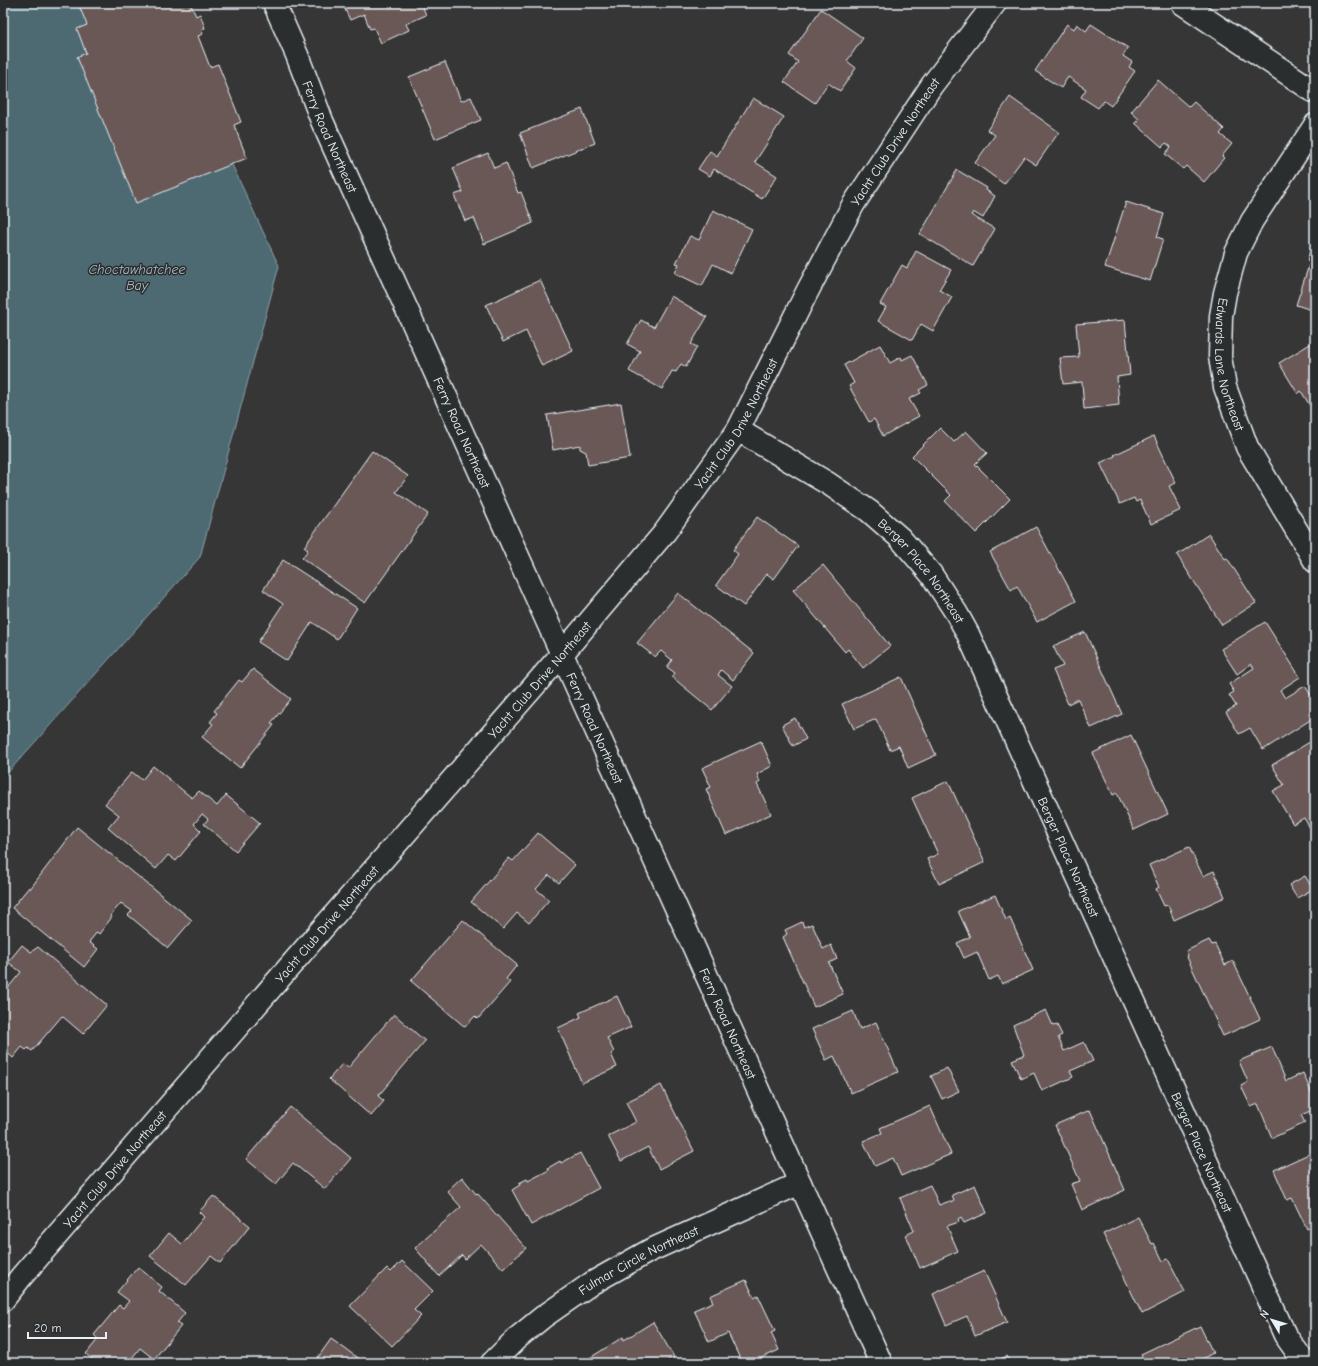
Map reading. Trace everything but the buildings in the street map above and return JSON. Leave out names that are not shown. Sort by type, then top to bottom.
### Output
[{"type":"street","name":"Ferry Road Northeast","points":[[274,3],[297,55],[322,121],[881,1363]]},
{"type":"street","name":"Yacht Club Drive Northeast","points":[[3,1300],[36,1259],[562,654],[665,532],[738,430],[807,292],[853,205],[932,85],[995,3]]},
{"type":"street","points":[[1182,3],[1315,92]]},
{"type":"street","name":"Edwards Lane Northeast","points":[[1315,125],[1252,221],[1236,253],[1225,293],[1221,316],[1220,357],[1225,386],[1247,447],[1315,560]]},
{"type":"street","name":"Berger Place Northeast","points":[[738,430],[829,484],[869,510],[900,538],[931,574],[957,614],[1285,1335],[1305,1363]]},
{"type":"street","name":"Fulmar Circle Northeast","points":[[492,1363],[516,1340],[544,1317],[592,1283],[649,1251],[800,1183]]},
{"type":"water","name":"Choctawhatchee Bay","points":[[3,3],[157,3],[279,266],[200,557],[3,778]]}]
